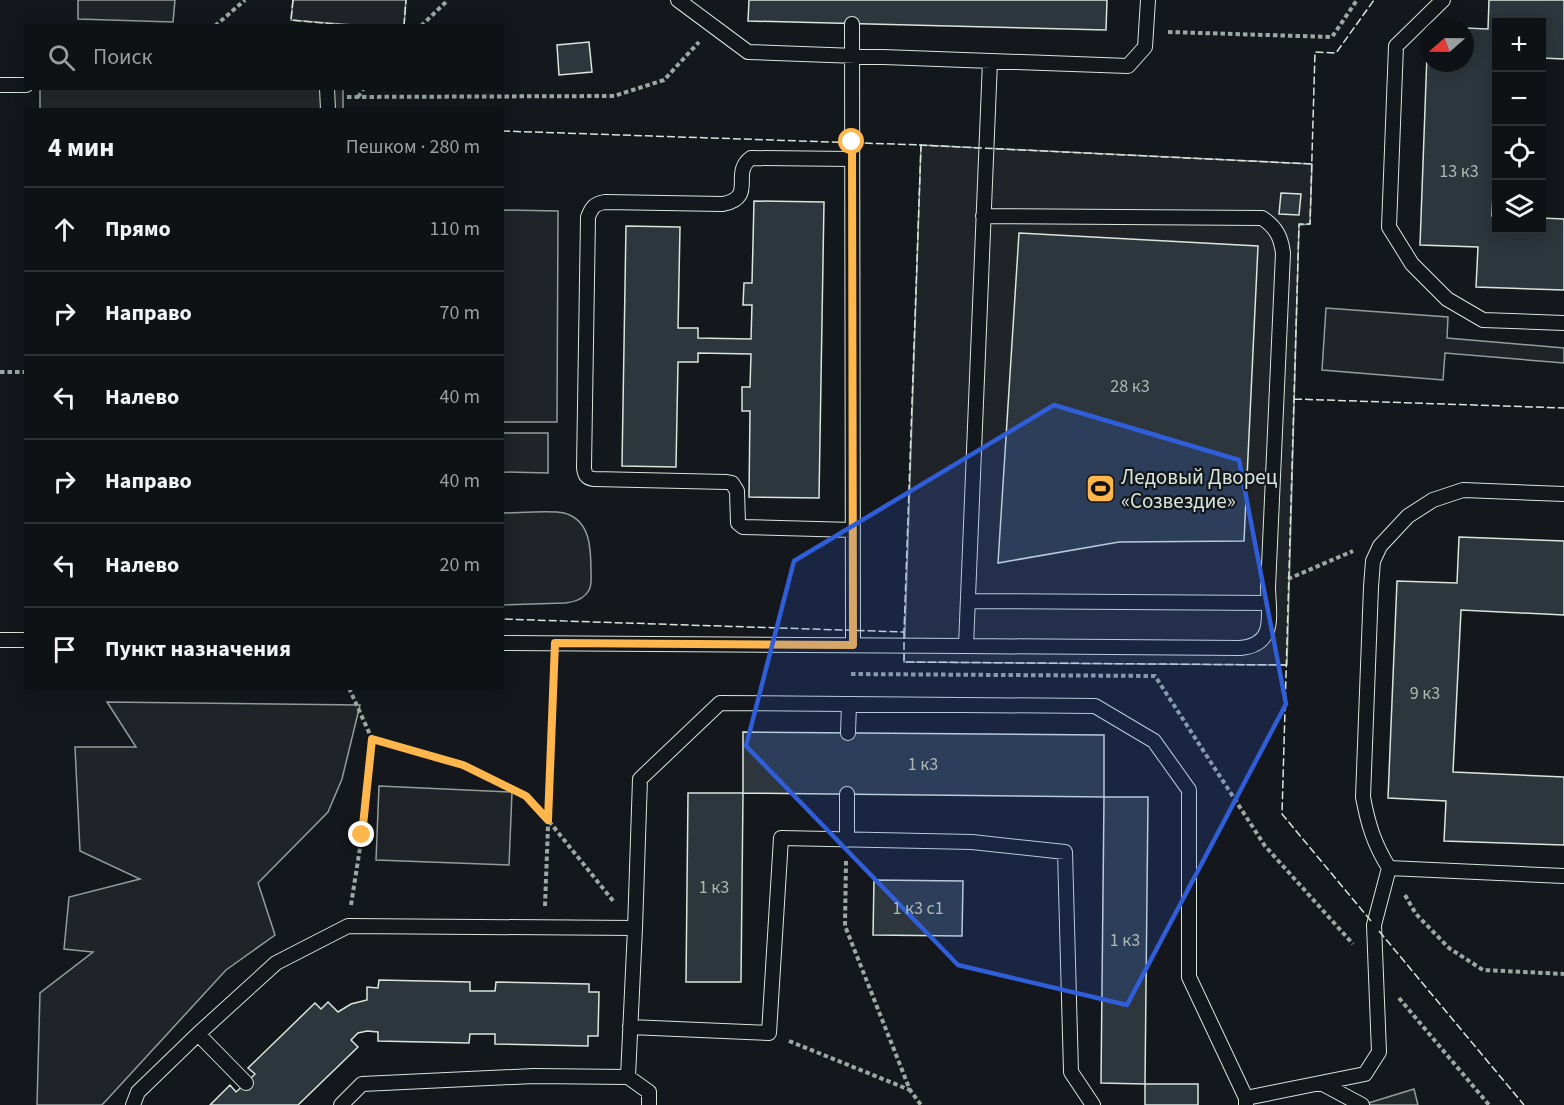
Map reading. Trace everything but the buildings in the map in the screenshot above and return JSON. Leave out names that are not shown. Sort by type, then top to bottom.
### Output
[{"type":"lane","points":[[678,0],[748,52],[1128,66],[1145,48],[1148,0]]},
{"type":"lane","points":[[1443,0],[1396,46],[1389,227],[1412,264],[1447,299],[1483,320],[1564,323]]},
{"type":"lane","points":[[852,24],[853,645]]},
{"type":"lane","points":[[966,646],[990,61]]},
{"type":"lane","points":[[0,85],[24,85]]},
{"type":"lane","points":[[852,159],[751,158],[745,162],[742,170],[742,190],[734,202],[723,204],[605,202],[592,207],[588,217],[584,468],[585,475],[589,479],[732,483],[737,491],[738,523],[744,527],[853,530]]},
{"type":"lane","points":[[504,643],[1252,647],[1264,638],[1268,629],[1283,253],[1281,238],[1273,225],[1262,218],[983,216]]},
{"type":"lane","points":[[628,1077],[640,779],[720,703],[1095,706],[1154,741],[1189,790],[1189,977],[1246,1102],[1365,1074],[1379,1052],[1374,925],[1389,868],[1377,848],[1363,797],[1373,561],[1380,546],[1389,535],[1408,516],[1433,500],[1462,490],[1564,494]]},
{"type":"lane","points":[[968,602],[1269,603]]},
{"type":"lane","points":[[0,640],[24,640]]},
{"type":"lane","points":[[848,733],[849,704]]},
{"type":"lane","points":[[847,794],[847,840]]},
{"type":"lane","points":[[630,1027],[769,1033],[781,838],[972,842],[1065,852],[1071,1072],[1093,1105]]},
{"type":"lane","points":[[1389,868],[1564,876]]},
{"type":"lane","points":[[133,1105],[138,1092],[276,963],[348,926],[635,928]]},
{"type":"lane","points":[[198,1034],[246,1083]]},
{"type":"lane","points":[[341,1105],[362,1084],[534,1076],[628,1077],[649,1092],[648,1105]]},
{"type":"lane","points":[[1321,1083],[1362,1105]]},
{"type":"path","points":[[217,24],[244,0]]},
{"type":"path","points":[[423,24],[448,0]]},
{"type":"path","points":[[1146,31],[1332,37],[1357,0]]},
{"type":"path","points":[[327,98],[614,96],[664,80],[713,26]]},
{"type":"path","points":[[358,97],[362,90]]},
{"type":"path","points":[[0,372],[24,372]]},
{"type":"path","points":[[1268,588],[1389,535]]},
{"type":"path","points":[[544,928],[555,643]]},
{"type":"path","points":[[849,704],[853,645]]},
{"type":"path","points":[[348,926],[362,835],[372,739],[350,690]]},
{"type":"path","points":[[372,739],[463,765],[526,796],[635,928]]},
{"type":"path","points":[[847,840],[845,926],[910,1090],[921,1105]]},
{"type":"path","points":[[1389,868],[1416,914],[1426,925],[1449,948],[1483,970],[1564,974]]},
{"type":"path","points":[[769,1033],[910,1090]]},
{"type":"highlighted area","points":[[1054,405],[1239,460],[1286,704],[1127,1005],[958,965],[746,746],[794,561]]},
{"type":"shaded area","points":[[78,0],[175,0],[173,22],[78,19]]},
{"type":"shaded area","points":[[293,0],[406,0],[404,24],[341,24],[291,20]]},
{"type":"shaded area","points":[[40,90],[343,90],[343,108],[40,108]]},
{"type":"shaded area","name":"Ледовый Дворец «Созвездие»","points":[[921,145],[1312,164],[1310,224],[1299,225],[1287,665],[904,662]]},
{"type":"shaded area","points":[[504,210],[558,211],[557,422],[504,422]]},
{"type":"shaded area","points":[[1326,308],[1448,317],[1447,338],[1564,348],[1564,363],[1445,353],[1443,380],[1322,370]]},
{"type":"shaded area","points":[[504,433],[548,433],[548,473],[504,472]]},
{"type":"shaded area","points":[[559,512],[580,522],[590,546],[591,584],[585,596],[565,603],[504,605],[504,513]]},
{"type":"shaded area","points":[[107,702],[360,705],[342,779],[328,812],[258,883],[275,935],[226,970],[102,1105],[37,1105],[40,993],[93,952],[64,949],[69,897],[140,879],[80,851],[75,747],[136,747]]},
{"type":"shaded area","points":[[379,786],[512,792],[509,865],[376,860]]},
{"type":"shaded area","points":[[1414,1089],[1418,1105],[1362,1105]]},
{"type":"fence","points":[[293,0],[291,20],[333,24]]},
{"type":"fence","points":[[404,24],[406,0]]},
{"type":"fence","points":[[1371,921],[1282,814],[1299,224],[1310,224],[1315,52],[1336,53],[1374,0]]},
{"type":"fence","points":[[504,131],[921,145],[904,632],[504,619]]},
{"type":"fence","points":[[919,145],[1312,164]]},
{"type":"fence","points":[[1294,399],[1564,408]]},
{"type":"fence","points":[[904,631],[904,662],[1287,665]]},
{"type":"fence","points":[[1379,931],[1524,1105]]},
{"type":"place","name":"Ледовый Дворец «Созвездие»","points":[[1100,489]]},
{"type":"route","points":[[362,835],[372,739],[463,765],[526,796],[548,820],[555,643],[853,645],[852,142]]}]
